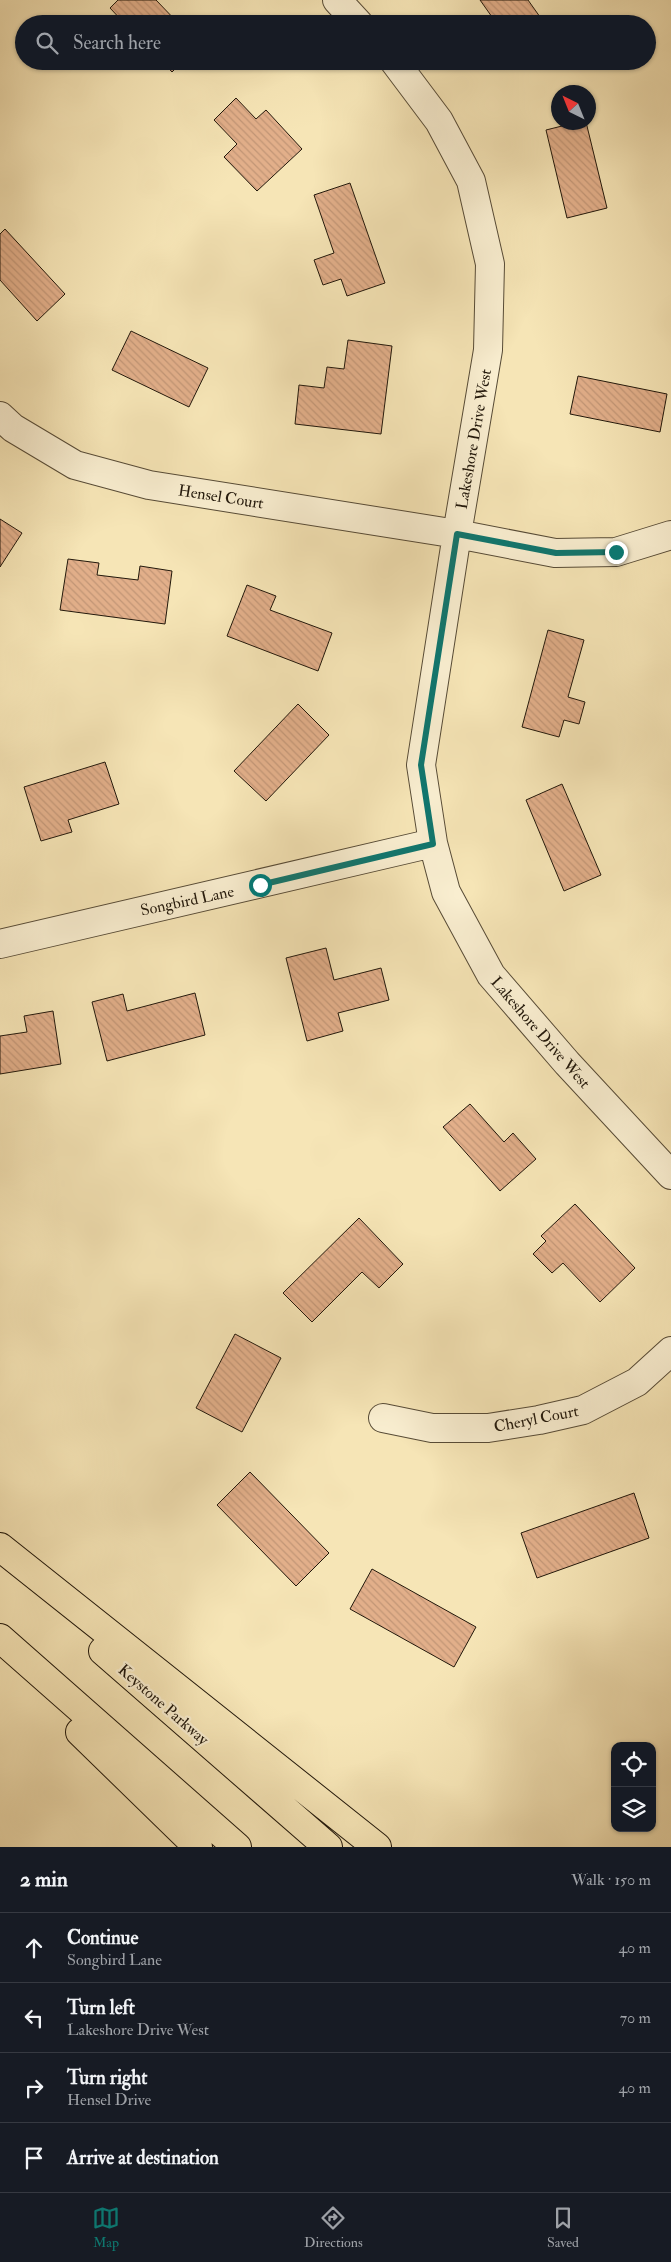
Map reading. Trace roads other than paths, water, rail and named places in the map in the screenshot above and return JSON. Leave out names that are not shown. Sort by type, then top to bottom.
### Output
[{"type":"highway","points":[[0,1547],[377,1847]]},
{"type":"highway","name":"Keystone Parkway","points":[[0,1560],[328,1847]]},
{"type":"highway","points":[[0,1638],[237,1847]]},
{"type":"highway","points":[[0,1654],[198,1847]]},
{"type":"street","points":[[337,0],[351,15]]},
{"type":"street","name":"Lakeshore Drive West","points":[[401,70],[439,121],[471,181],[490,264],[488,350],[421,765],[433,844],[446,892],[490,976],[567,1063],[671,1175]]},
{"type":"street","name":"Hensel Court","points":[[0,416],[14,428],[75,465],[149,485],[457,534],[556,553],[616,552],[671,535]]},
{"type":"street","name":"Songbird Lane","points":[[0,944],[433,844]]},
{"type":"street","name":"Cheryl Court","points":[[383,1418],[432,1428],[488,1428],[583,1410],[637,1382],[671,1351]]}]
